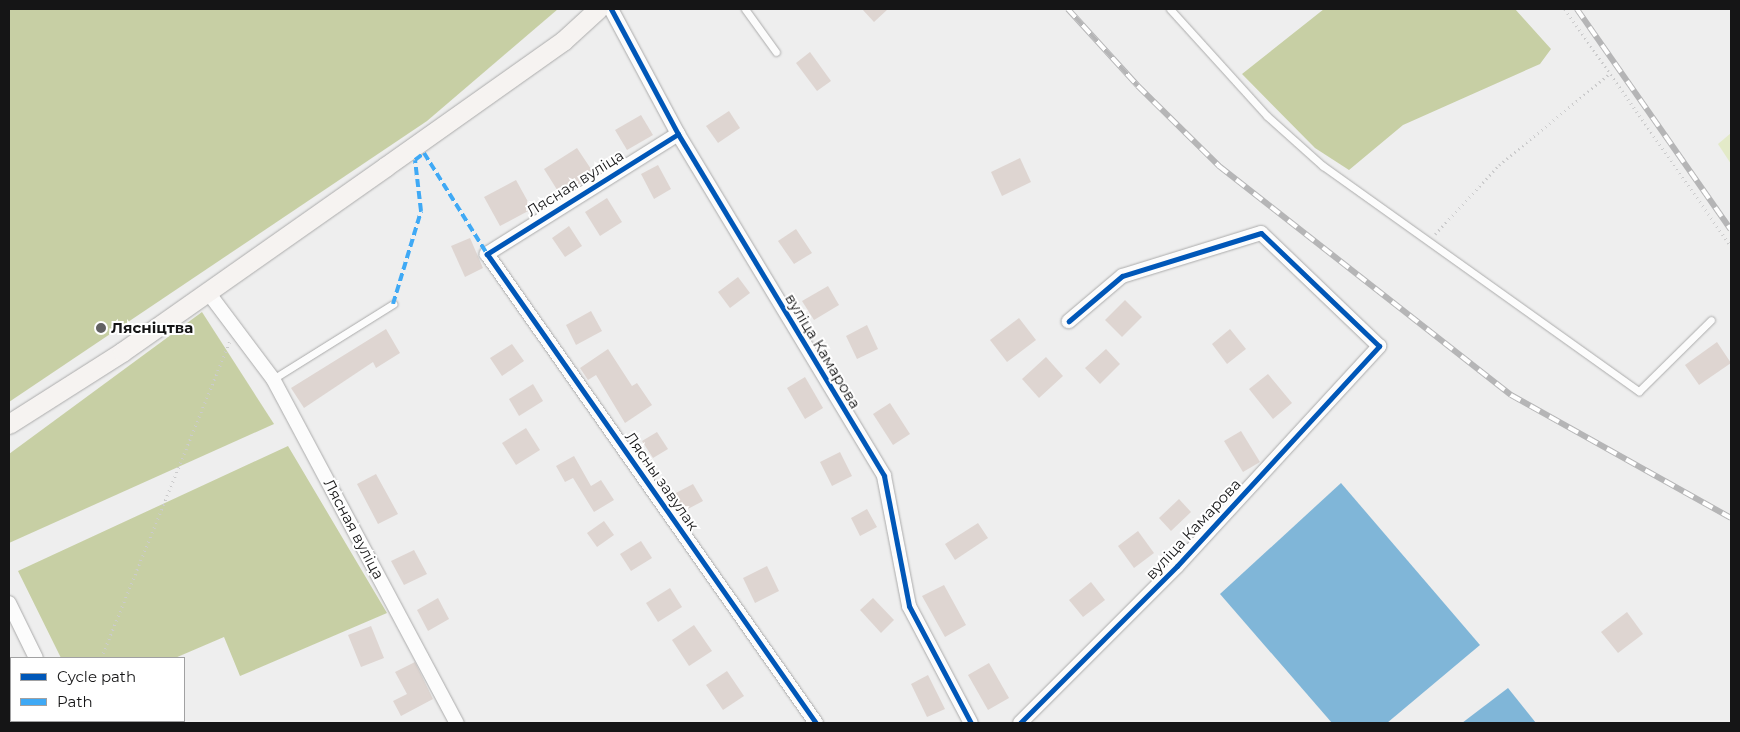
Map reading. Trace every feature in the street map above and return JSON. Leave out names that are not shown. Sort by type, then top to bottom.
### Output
[{"type":"main road","points":[[9,424],[207,291],[563,40],[598,9]]},
{"type":"street","name":"вуліца Камарова","points":[[611,9],[678,134],[884,476],[909,606],[971,723]]},
{"type":"street","name":"Лясная вуліца","points":[[487,254],[678,134]]},
{"type":"street","name":"вуліца Камарова","points":[[1020,723],[1177,566],[1379,346],[1261,233],[1122,276],[1069,321]]},
{"type":"street","name":"Лясны завулак","points":[[487,254],[816,723]]},
{"type":"street","name":"Лясная вуліца","points":[[207,291],[273,379],[457,723]]},
{"type":"street","points":[[9,602],[36,657]]},
{"type":"lane","points":[[745,9],[776,52]]},
{"type":"lane","points":[[1170,9],[1267,116],[1323,166],[1639,391],[1711,320]]},
{"type":"lane","points":[[273,379],[394,304]]},
{"type":"path","points":[[1565,9],[1731,246]]},
{"type":"path","points":[[1429,241],[1499,164],[1609,74]]},
{"type":"path","points":[[102,657],[234,329]]},
{"type":"green space","points":[[9,9],[558,9],[427,121],[9,402]]},
{"type":"green space","points":[[1324,9],[1515,9],[1551,49],[1540,64],[1403,125],[1349,170],[1315,148],[1242,74]]},
{"type":"green space","points":[[1731,133],[1731,164],[1718,144]]},
{"type":"green space","points":[[202,312],[274,424],[9,543],[9,454]]},
{"type":"green space","points":[[288,446],[387,613],[240,676],[224,637],[177,657],[61,657],[18,571]]},
{"type":"water","points":[[1341,483],[1480,645],[1387,723],[1332,723],[1220,594]]},
{"type":"water","points":[[1508,688],[1536,723],[1462,723]]},
{"type":"building","points":[[862,9],[888,9],[874,22]]},
{"type":"building","points":[[810,52],[831,81],[817,91],[796,63]]},
{"type":"building","points":[[729,111],[740,128],[718,143],[706,126]]},
{"type":"building","points":[[641,115],[653,135],[627,150],[615,130]]},
{"type":"building","points":[[577,148],[595,175],[561,196],[544,169]]},
{"type":"building","points":[[1020,158],[1031,182],[1002,196],[991,172]]},
{"type":"building","points":[[658,165],[671,189],[654,199],[641,174]]},
{"type":"building","points":[[516,180],[532,209],[500,226],[484,197]]},
{"type":"building","points":[[607,198],[622,222],[600,236],[585,212]]},
{"type":"building","points":[[569,226],[582,246],[565,257],[552,238]]},
{"type":"building","points":[[796,229],[812,253],[794,264],[778,241]]},
{"type":"building","points":[[470,238],[483,268],[465,277],[451,246]]},
{"type":"building","points":[[738,277],[750,293],[730,308],[718,292]]},
{"type":"building","points":[[828,286],[839,305],[814,320],[802,301]]},
{"type":"building","points":[[1125,300],[1142,317],[1122,337],[1105,320]]},
{"type":"building","points":[[591,311],[602,331],[576,345],[566,325]]},
{"type":"building","points":[[1019,318],[1036,340],[1007,362],[990,340]]},
{"type":"building","points":[[867,325],[878,349],[857,359],[846,336]]},
{"type":"building","points":[[386,329],[400,353],[376,368],[373,362],[304,408],[291,388]]},
{"type":"building","points":[[1230,329],[1246,349],[1227,364],[1212,344]]},
{"type":"building","points":[[1717,342],[1731,363],[1699,385],[1685,365]]},
{"type":"building","points":[[512,344],[524,361],[502,376],[490,358]]},
{"type":"building","points":[[608,349],[632,386],[637,383],[652,405],[625,423],[596,375],[588,380],[580,368]]},
{"type":"building","points":[[1106,349],[1120,364],[1100,384],[1085,368]]},
{"type":"building","points":[[1046,357],[1063,376],[1039,398],[1022,379]]},
{"type":"building","points":[[1268,374],[1292,403],[1273,419],[1249,389]]},
{"type":"building","points":[[805,377],[823,408],[805,419],[787,388]]},
{"type":"building","points":[[533,384],[543,401],[519,416],[509,399]]},
{"type":"building","points":[[890,403],[910,434],[893,445],[873,414]]},
{"type":"building","points":[[526,428],[540,450],[516,465],[502,443]]},
{"type":"building","points":[[1241,431],[1260,462],[1243,472],[1224,441]]},
{"type":"building","points":[[657,432],[668,449],[653,458],[642,441]]},
{"type":"building","points":[[840,452],[852,476],[832,486],[820,462]]},
{"type":"building","points":[[574,456],[591,486],[601,480],[614,500],[594,512],[573,478],[565,482],[556,466]]},
{"type":"building","points":[[376,474],[398,514],[378,524],[357,484]]},
{"type":"building","points":[[693,484],[703,501],[684,511],[674,494]]},
{"type":"building","points":[[1179,499],[1191,512],[1171,531],[1159,518]]},
{"type":"building","points":[[867,509],[877,527],[860,536],[851,518]]},
{"type":"building","points":[[604,521],[614,535],[597,547],[587,533]]},
{"type":"building","points":[[978,523],[988,538],[955,560],[945,544]]},
{"type":"building","points":[[1138,531],[1154,553],[1134,568],[1118,546]]},
{"type":"building","points":[[641,541],[652,558],[631,571],[620,554]]},
{"type":"building","points":[[414,550],[427,574],[404,585],[391,561]]},
{"type":"building","points":[[767,566],[779,591],[755,603],[743,578]]},
{"type":"building","points":[[1091,582],[1105,600],[1083,617],[1069,600]]},
{"type":"building","points":[[944,585],[966,625],[945,637],[922,596]]},
{"type":"building","points":[[670,588],[682,607],[658,622],[646,603]]},
{"type":"building","points":[[438,598],[449,619],[428,631],[417,610]]},
{"type":"building","points":[[873,598],[894,620],[881,633],[860,610]]},
{"type":"building","points":[[1627,612],[1643,634],[1618,653],[1601,632]]},
{"type":"building","points":[[694,625],[712,651],[689,666],[672,640]]},
{"type":"building","points":[[371,626],[384,658],[361,667],[348,635]]},
{"type":"building","points":[[415,662],[433,699],[401,716],[393,701],[407,694],[395,672]]},
{"type":"building","points":[[989,663],[1009,698],[988,710],[968,675]]},
{"type":"building","points":[[727,671],[744,696],[723,710],[706,685]]},
{"type":"building","points":[[928,675],[945,709],[927,717],[911,684]]},
{"type":"railway","points":[[1068,9],[1138,86],[1219,166],[1511,395],[1731,518]]},
{"type":"railway","points":[[1577,9],[1731,230]]},
{"type":"marked path","points":[[393,304],[421,211],[415,160],[424,153],[487,254]]},
{"type":"cycle path","points":[[611,9],[678,134],[884,476],[909,606],[971,723]]},
{"type":"cycle path","points":[[678,134],[487,254],[816,723]]},
{"type":"cycle path","points":[[1020,723],[1177,566],[1379,346],[1261,233],[1122,276],[1069,321]]},
{"type":"place","name":"Лясніцтва","points":[[101,328]]}]
